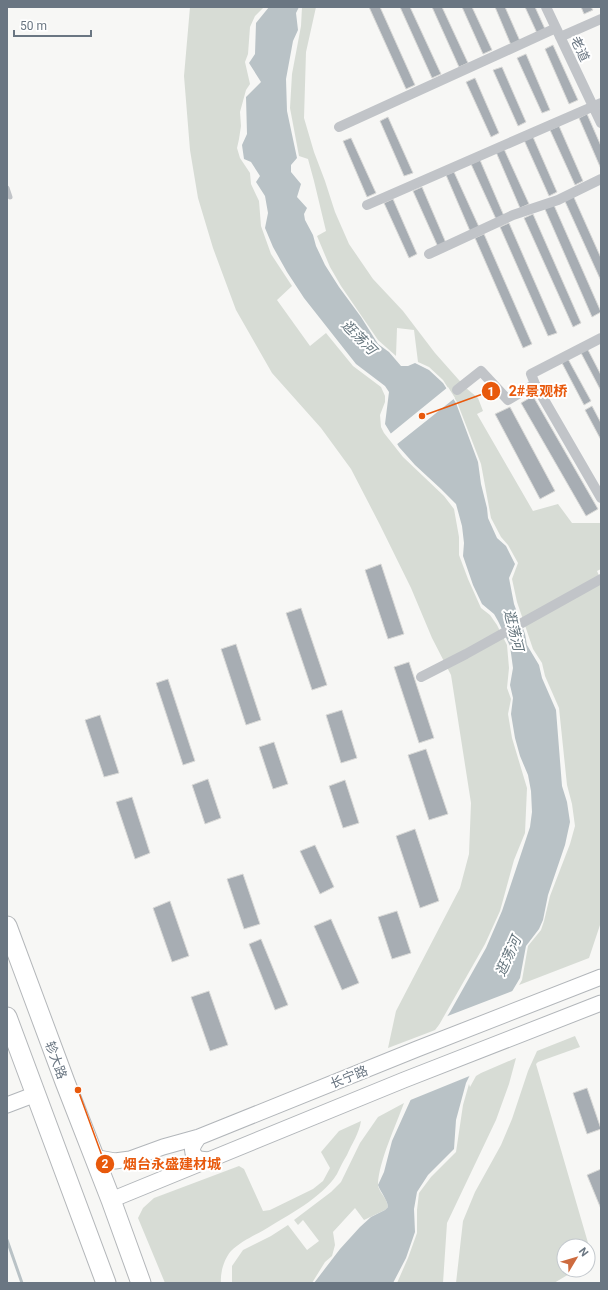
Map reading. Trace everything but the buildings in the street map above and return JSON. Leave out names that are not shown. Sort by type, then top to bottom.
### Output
[{"type":"highway","name":"轸大路","points":[[7,926],[141,1283]]},
{"type":"highway","points":[[7,1017],[106,1283]]},
{"type":"street","name":"老道","points":[[546,7],[558,33],[597,105],[601,123]]},
{"type":"street","points":[[339,127],[558,33],[601,19]]},
{"type":"street","points":[[366,205],[597,105]]},
{"type":"street","points":[[429,254],[513,216],[558,200],[601,179]]},
{"type":"street","points":[[601,338],[531,374],[535,384],[601,498]]},
{"type":"street","points":[[457,390],[481,371],[508,400],[535,384]]},
{"type":"street","points":[[421,677],[480,647],[601,579]]},
{"type":"street","name":"长宁路","points":[[93,1157],[115,1161],[130,1159],[163,1147],[199,1137],[601,977]]},
{"type":"street","name":"长宁路","points":[[111,1200],[404,1080],[601,1003]]},
{"type":"street","points":[[8,1105],[36,1094]]},
{"type":"street","points":[[199,1137],[192,1149],[193,1153],[199,1159],[209,1160]]},
{"type":"lane","points":[[7,188],[10,197]]},
{"type":"shaded area","points":[[190,7],[264,7],[255,16],[250,27],[248,54],[245,62],[250,84],[246,90],[240,112],[241,126],[237,148],[240,158],[250,173],[251,184],[259,201],[261,226],[271,254],[292,286],[277,300],[310,346],[326,333],[353,366],[381,387],[385,396],[385,402],[380,415],[381,427],[403,457],[444,496],[454,509],[459,537],[459,555],[468,579],[481,608],[490,615],[507,645],[509,668],[507,688],[511,699],[508,714],[512,738],[527,788],[525,833],[514,860],[500,911],[485,944],[439,1025],[435,1030],[388,1048],[396,1011],[460,888],[469,854],[471,803],[451,675],[432,638],[411,588],[351,469],[321,428],[272,373],[236,310],[213,248],[198,198],[190,150],[184,76]]},
{"type":"shaded area","points":[[302,7],[316,7],[306,52],[304,118],[335,212],[349,244],[373,279],[403,311],[435,353],[466,388],[478,398],[483,411],[477,414],[533,511],[558,504],[572,523],[601,523],[601,569],[597,571],[601,580],[601,922],[589,958],[519,985],[522,980],[528,946],[541,930],[550,896],[570,844],[575,826],[572,804],[567,785],[559,708],[545,676],[542,663],[533,649],[517,602],[512,579],[518,563],[508,545],[501,537],[491,518],[481,464],[457,402],[443,380],[429,367],[418,362],[414,330],[397,328],[396,356],[378,340],[341,286],[330,267],[317,236],[326,231],[308,159],[299,156],[290,108],[292,74],[301,26]]},
{"type":"shaded area","points":[[575,1036],[580,1047],[536,1064],[587,1238],[556,1238],[556,1278],[562,1278],[554,1283],[456,1283],[463,1221],[475,1192],[501,1145],[512,1119],[528,1071],[537,1051]]},
{"type":"shaded area","points":[[516,1058],[509,1084],[496,1120],[447,1223],[443,1283],[397,1283],[417,1233],[419,1193],[431,1177],[456,1152],[463,1105],[469,1084],[470,1087],[476,1076],[481,1073]]},
{"type":"shaded area","points":[[404,1103],[381,1165],[379,1175],[378,1187],[386,1200],[388,1207],[385,1210],[364,1220],[355,1208],[333,1232],[335,1245],[332,1256],[325,1262],[312,1283],[232,1283],[232,1266],[243,1250],[271,1236],[288,1225],[307,1250],[319,1241],[303,1220],[298,1225],[294,1220],[331,1192],[341,1182],[360,1143],[378,1117]]},
{"type":"shaded area","points":[[361,1121],[357,1134],[347,1155],[331,1183],[304,1205],[242,1242],[231,1251],[223,1266],[221,1283],[165,1283],[138,1218],[143,1208],[154,1198],[239,1166],[244,1169],[263,1211],[270,1210],[313,1189],[323,1181],[330,1168],[321,1152],[339,1131]]},
{"type":"water","name":"逛荡河","points":[[269,7],[299,7],[296,13],[298,30],[293,41],[286,79],[287,111],[297,158],[291,165],[291,172],[301,184],[297,197],[307,208],[304,214],[305,220],[313,235],[316,246],[325,265],[378,344],[389,352],[401,366],[408,366],[415,363],[429,370],[443,383],[456,403],[478,462],[488,518],[497,538],[506,546],[515,564],[509,578],[514,604],[525,634],[527,645],[539,665],[542,678],[556,710],[562,786],[567,802],[570,822],[565,845],[548,895],[543,920],[539,929],[526,946],[520,978],[507,1000],[466,1083],[456,1120],[454,1149],[428,1175],[417,1192],[414,1209],[415,1232],[406,1258],[393,1283],[314,1283],[340,1249],[360,1227],[371,1217],[388,1207],[378,1185],[384,1172],[392,1141],[430,1057],[439,1029],[486,948],[502,911],[530,827],[532,812],[531,791],[528,775],[520,756],[515,738],[511,714],[513,698],[510,685],[513,668],[510,646],[494,614],[482,604],[473,585],[463,556],[464,543],[462,526],[456,504],[415,465],[399,447],[385,424],[389,392],[385,386],[356,364],[304,298],[273,247],[265,228],[268,213],[265,196],[256,182],[260,176],[251,162],[244,159],[242,145],[247,134],[246,97],[261,82],[249,63],[255,54],[256,23]]},
{"type":"pier","points":[[448,387],[455,398],[396,445],[389,435]]},
{"type":"pier","points":[[515,990],[472,1075],[408,1101],[428,1056],[437,1028],[445,1017]]},
{"type":"waterway","points":[[7,1240],[22,1283]]},
{"type":"place","name":"2#景观桥","points":[[422,416]]},
{"type":"place","name":"烟台永盛建材城","points":[[78,1090]]}]
